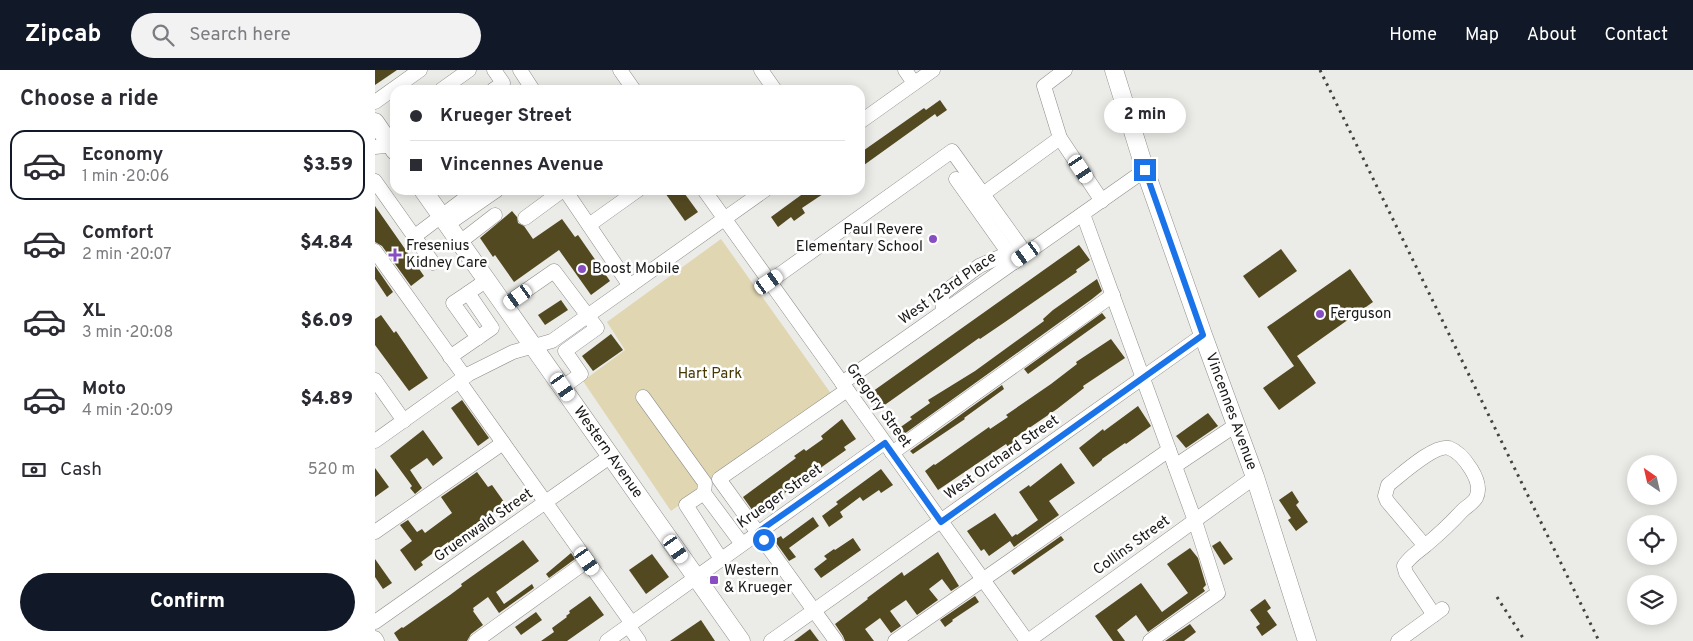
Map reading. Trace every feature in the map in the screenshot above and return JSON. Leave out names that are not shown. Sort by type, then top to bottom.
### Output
[{"type":"main road","name":"Vincennes Avenue","points":[[1114,70],[1145,170],[1255,477],[1303,639]]},
{"type":"main road","points":[[375,122],[389,146]]},
{"type":"main road","name":"Western Avenue","points":[[427,195],[741,641]]},
{"type":"street","points":[[399,85],[420,70]]},
{"type":"street","points":[[448,85],[469,70]]},
{"type":"street","points":[[494,70],[503,82],[499,85]]},
{"type":"street","points":[[520,70],[530,85]]},
{"type":"street","points":[[620,70],[630,85]]},
{"type":"street","points":[[761,70],[772,85]]},
{"type":"street","points":[[905,70],[914,83]]},
{"type":"street","points":[[865,118],[933,70]]},
{"type":"street","points":[[1065,70],[1043,86],[1060,138],[1102,201]]},
{"type":"street","points":[[375,102],[390,91]]},
{"type":"street","points":[[983,194],[1060,138]]},
{"type":"street","points":[[769,282],[952,151],[983,194],[1017,256]]},
{"type":"street","name":"West 123rd Place","points":[[758,532],[719,479],[845,387],[1017,256],[1083,214],[1145,170]]},
{"type":"street","points":[[956,179],[1017,256]]},
{"type":"street","points":[[375,181],[433,263]]},
{"type":"street","points":[[445,220],[472,195]]},
{"type":"street","points":[[415,236],[488,195]]},
{"type":"street","points":[[525,218],[557,195]]},
{"type":"street","points":[[568,195],[630,286]]},
{"type":"street","points":[[589,225],[631,195]]},
{"type":"street","name":"Gregory Street","points":[[708,195],[1027,641]]},
{"type":"street","points":[[375,441],[462,379],[513,352],[552,341],[758,195]]},
{"type":"street","points":[[1083,214],[1195,521],[1218,593],[1150,641]]},
{"type":"street","points":[[460,242],[495,216]]},
{"type":"street","points":[[375,252],[450,357],[503,443],[628,618],[632,630],[639,641]]},
{"type":"street","points":[[478,338],[453,303],[502,300],[555,271],[597,328],[565,351],[581,374],[563,387]]},
{"type":"street","points":[[461,315],[487,280]]},
{"type":"street","name":"Krueger Street","points":[[695,577],[758,532],[888,448],[1113,295]]},
{"type":"street","points":[[450,357],[492,328],[473,301]]},
{"type":"street","name":"West Orchard Street","points":[[771,641],[1203,335]]},
{"type":"street","points":[[375,380],[404,420]]},
{"type":"street","points":[[643,398],[705,483],[704,493],[741,544]]},
{"type":"street","points":[[1175,466],[1236,425]]},
{"type":"street","points":[[375,532],[503,443]]},
{"type":"street","points":[[1398,641],[1438,612],[1404,570],[1406,562],[1425,546],[1475,498],[1478,490],[1476,477],[1467,463],[1455,452],[1447,448],[1440,448],[1422,458],[1388,485],[1385,491],[1387,501],[1425,546]]},
{"type":"street","points":[[895,641],[1169,450]]},
{"type":"street","name":"Gruenwald Street","points":[[375,622],[611,456]]},
{"type":"street","name":"Collins Street","points":[[1027,641],[1255,477]]},
{"type":"street","points":[[704,493],[686,505],[721,558]]},
{"type":"street","points":[[758,532],[836,641]]},
{"type":"street","points":[[476,641],[587,561]]},
{"type":"street","points":[[607,641],[695,577]]},
{"type":"green space","name":"Hart Park","points":[[721,239],[832,395],[671,511],[583,381],[625,350],[607,322]]},
{"type":"building","points":[[375,70],[397,70],[375,85]]},
{"type":"building","points":[[940,100],[947,110],[937,117],[935,114],[865,164],[865,149],[924,108],[926,110]]},
{"type":"building","points":[[667,195],[686,195],[698,212],[685,221]]},
{"type":"building","points":[[801,195],[822,195],[802,208],[805,213],[794,221],[791,217],[778,227],[771,217]]},
{"type":"building","points":[[375,206],[424,276],[411,286],[382,246],[375,242]]},
{"type":"building","points":[[512,211],[517,217],[518,223],[524,226],[533,239],[562,219],[575,237],[578,235],[610,281],[591,295],[559,250],[514,282],[480,238]]},
{"type":"building","points":[[1079,245],[1090,260],[1076,270],[1077,272],[879,409],[869,394]]},
{"type":"building","points":[[1281,249],[1297,271],[1259,298],[1243,276]]},
{"type":"building","points":[[375,266],[393,292],[387,297],[375,279]]},
{"type":"building","name":"Ferguson","points":[[1350,269],[1373,302],[1297,356],[1316,383],[1279,410],[1263,388],[1294,366],[1267,327]]},
{"type":"building","points":[[1097,279],[1102,291],[1092,299],[900,437],[895,431],[912,419],[910,417],[930,403],[928,400],[975,371],[1044,321],[1043,319],[1053,310]]},
{"type":"building","points":[[561,300],[568,310],[545,325],[538,315]]},
{"type":"building","points":[[1102,313],[1106,318],[1028,374],[1024,369]]},
{"type":"building","points":[[381,315],[394,333],[396,331],[428,378],[409,391],[375,345],[375,319]]},
{"type":"building","points":[[611,334],[623,350],[593,371],[582,356]]},
{"type":"building","points":[[1111,339],[1125,358],[1083,386],[1084,388],[1057,409],[1016,437],[1017,440],[1008,447],[1006,444],[938,490],[925,471],[989,427],[990,429],[1008,417],[1006,415],[1051,384],[1077,364],[1076,362]]},
{"type":"building","points":[[1002,385],[1004,389],[965,419],[913,454],[910,451]]},
{"type":"building","points":[[462,400],[489,438],[478,446],[451,408]]},
{"type":"building","points":[[1138,406],[1151,426],[1093,467],[1079,448],[1103,429],[1104,431]]},
{"type":"building","points":[[1208,413],[1218,426],[1186,448],[1176,436]]},
{"type":"building","points":[[842,419],[856,439],[844,447],[846,450],[755,514],[743,497],[796,458],[794,456],[804,449],[806,451],[823,439],[821,436]]},
{"type":"building","points":[[423,430],[443,458],[433,466],[427,458],[410,470],[422,488],[415,494],[410,488],[412,486],[390,456]]},
{"type":"building","points":[[1061,463],[1075,483],[1049,501],[1059,515],[1014,547],[1010,541],[989,556],[984,549],[981,551],[967,531],[995,513],[1012,537],[1038,520],[1019,492],[1029,485],[1030,487]]},
{"type":"building","points":[[375,468],[389,487],[375,497]]},
{"type":"building","points":[[881,469],[893,485],[881,493],[879,490],[863,501],[860,497],[840,512],[843,517],[829,527],[822,516],[838,504],[836,502]]},
{"type":"building","points":[[477,472],[488,487],[492,485],[507,506],[499,512],[497,509],[458,537],[460,540],[451,546],[448,542],[421,562],[423,565],[415,571],[400,550],[412,541],[400,525],[408,520],[417,532],[422,529],[425,533],[452,513],[441,497]]},
{"type":"building","points":[[1292,491],[1299,502],[1296,505],[1308,522],[1296,531],[1288,520],[1291,518],[1279,500]]},
{"type":"building","points":[[813,517],[819,526],[789,548],[796,557],[789,561],[774,540],[781,536],[783,539]]},
{"type":"building","points":[[1061,536],[1064,540],[1014,575],[1011,571]]},
{"type":"building","points":[[853,538],[861,550],[821,578],[814,569],[827,559],[824,556]]},
{"type":"building","points":[[523,540],[539,561],[496,592],[504,604],[532,584],[534,588],[499,613],[488,597],[473,608],[473,611],[483,625],[471,634],[467,641],[399,641],[394,633],[450,595],[462,586],[461,584]]},
{"type":"building","points":[[1220,541],[1233,559],[1224,565],[1212,546]]},
{"type":"building","points":[[1190,548],[1198,558],[1206,585],[1203,588],[1205,591],[1148,632],[1136,615],[1117,630],[1125,641],[1113,641],[1095,616],[1141,583],[1162,612],[1188,593],[1167,564]]},
{"type":"building","points":[[938,552],[959,586],[951,591],[942,579],[929,589],[938,600],[917,615],[906,600],[890,611],[901,626],[891,633],[880,618],[865,629],[874,641],[845,641],[835,624],[902,572],[904,576]]},
{"type":"building","points":[[571,553],[575,559],[549,578],[546,574]]},
{"type":"building","points":[[652,554],[669,577],[646,594],[629,570]]},
{"type":"building","points":[[375,559],[392,583],[383,589],[375,577]]},
{"type":"building","points":[[590,596],[604,615],[567,641],[541,641],[554,632],[552,628],[567,617],[570,613],[569,611]]},
{"type":"building","points":[[975,596],[979,602],[945,627],[940,620]]},
{"type":"building","points":[[1265,599],[1271,608],[1267,611],[1277,625],[1262,636],[1256,627],[1260,624],[1250,610]]},
{"type":"building","points":[[536,612],[542,620],[521,635],[515,627]]},
{"type":"building","points":[[701,620],[715,641],[670,641]]},
{"type":"building","points":[[1190,624],[1196,632],[1184,641],[1165,641]]},
{"type":"building","points":[[810,629],[819,641],[794,641]]},
{"type":"railway","points":[[1320,70],[1599,641]]},
{"type":"railway","points":[[1497,597],[1525,641]]},
{"type":"place","name":"Paul Revere Elementary School","points":[[933,239]]},
{"type":"place","name":"Fresenius Kidney Care","points":[[395,255]]},
{"type":"place","name":"Boost Mobile","points":[[582,269]]},
{"type":"place","name":"Ferguson","points":[[1320,314]]},
{"type":"place","name":"Western & Krueger","points":[[714,580]]},
{"type":"route","points":[[764,540],[758,532],[885,443],[941,522],[1203,335],[1145,170]]}]
